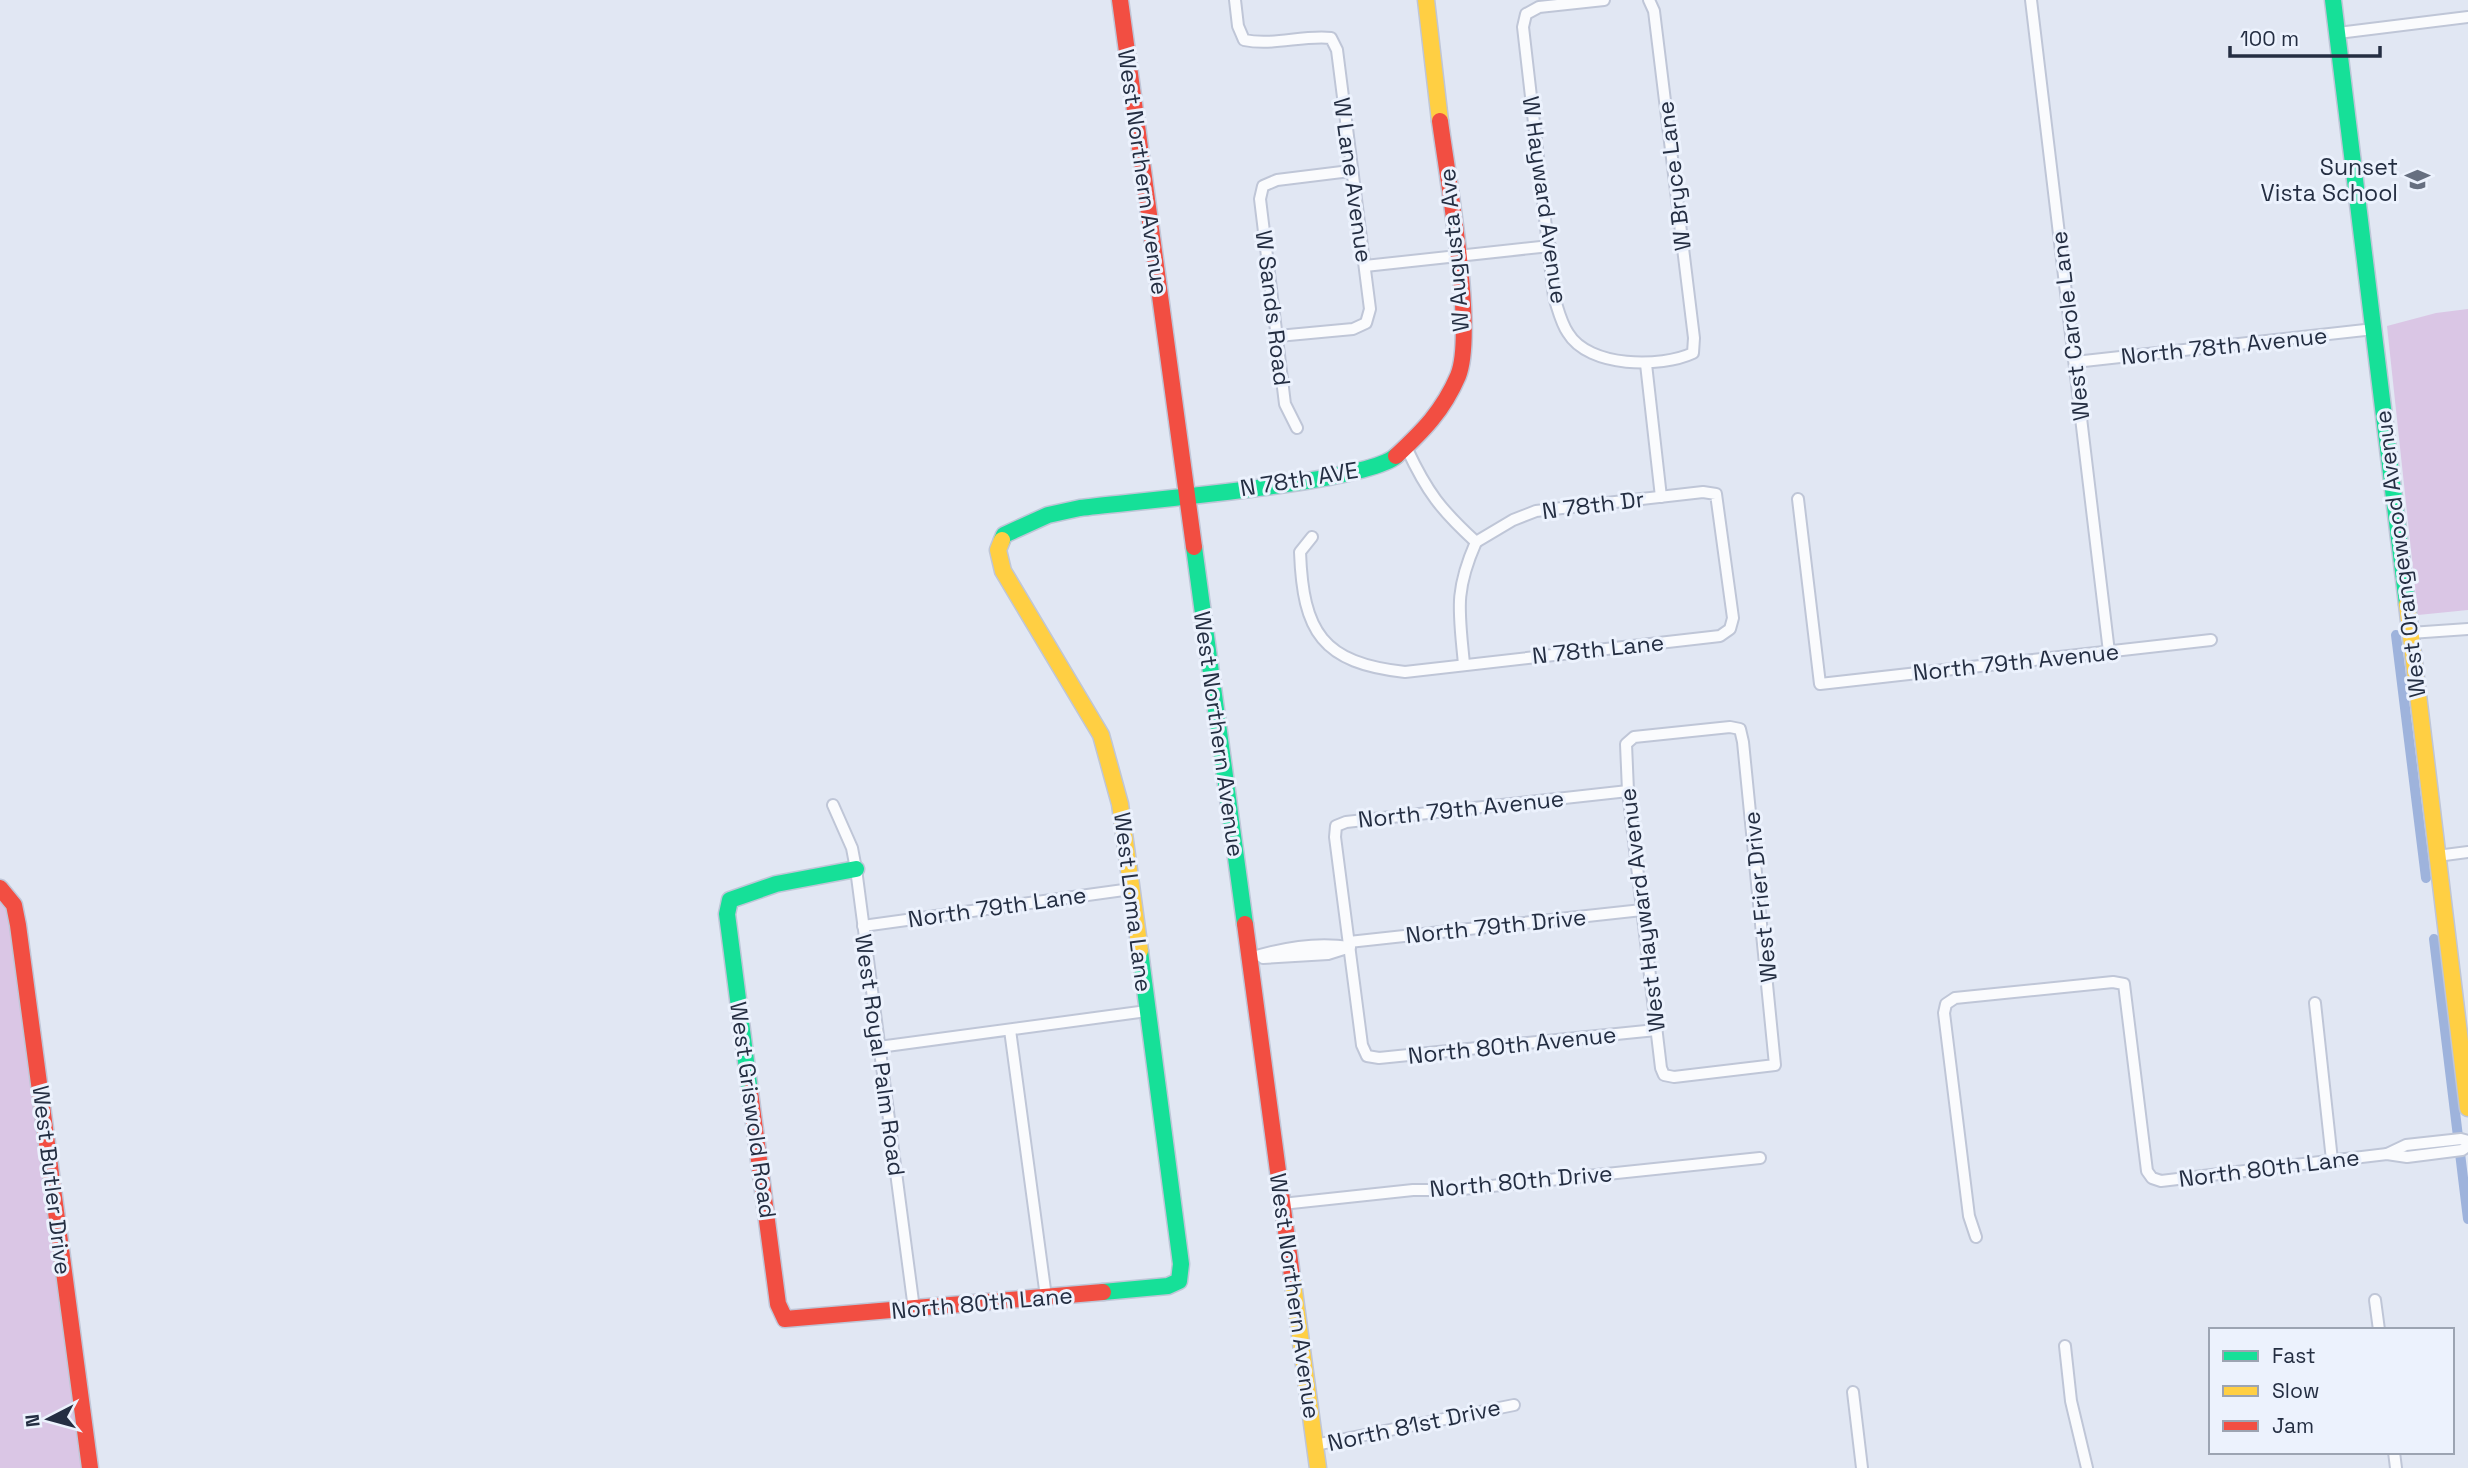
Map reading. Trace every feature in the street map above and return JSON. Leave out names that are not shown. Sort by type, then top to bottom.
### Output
[{"type":"street","name":"West Northern Avenue","points":[[1120,0],[1318,1468]]},
{"type":"street","name":"W Lane Avenue","points":[[1235,0],[1238,26],[1244,40],[1259,43],[1317,36],[1331,38],[1336,50],[1350,171],[1365,266],[1370,309],[1366,323],[1353,328],[1278,336]]},
{"type":"street","name":"W Augusta Ave","points":[[1407,449],[1433,422],[1459,374],[1465,328],[1426,0]]},
{"type":"street","points":[[1591,1],[1604,0]]},
{"type":"street","name":"W Bryce Lane","points":[[1649,0],[1654,10],[1693,353]]},
{"type":"street","name":"West Carole Lane","points":[[2031,0],[2109,652]]},
{"type":"street","name":"West Orangewood Avenue","points":[[2333,0],[2437,856],[2465,1040],[2468,1108]]},
{"type":"street","name":"W Hayward Avenue","points":[[1591,1],[1539,7],[1526,14],[1523,27],[1554,298],[1568,335],[1586,349],[1611,360],[1646,364],[1681,359],[1693,353]]},
{"type":"street","points":[[2337,33],[2468,17]]},
{"type":"street","name":"W Sands Road","points":[[1297,428],[1285,404],[1260,199],[1264,186],[1277,180],[1350,171]]},
{"type":"street","points":[[1365,266],[1550,246]]},
{"type":"street","name":"North 78th Avenue","points":[[2075,362],[2374,329]]},
{"type":"street","points":[[1646,364],[1661,497]]},
{"type":"street","name":"N 78th AVE","points":[[1186,495],[1339,476],[1387,464],[1407,449]]},
{"type":"street","points":[[1312,537],[1300,551],[1301,587],[1313,629],[1339,656],[1370,668],[1405,672],[1464,664],[1460,597],[1462,574],[1476,542],[1448,517],[1426,489],[1407,449]]},
{"type":"street","name":"N 78th Dr","points":[[1476,542],[1513,520],[1536,511],[1661,497],[1716,494],[1733,618],[1730,629]]},
{"type":"street","name":"West Loma Lane","points":[[1179,1281],[1181,1265],[1121,804],[1101,735],[1003,571],[998,550],[1004,535],[1048,515],[1080,508],[1186,495]]},
{"type":"street","name":"North 79th Avenue","points":[[1798,499],[1820,684],[2211,640]]},
{"type":"street","name":"N 78th Lane","points":[[1464,664],[1720,636],[1730,629]]},
{"type":"street","points":[[2410,633],[2468,629]]},
{"type":"street","name":"West Frier Drive","points":[[1626,744],[1634,737],[1730,727],[1740,729],[1777,1055],[1775,1065],[1674,1077],[1664,1075]]},
{"type":"street","name":"West Hayward Avenue","points":[[1626,744],[1628,791],[1656,1030],[1664,1075]]},
{"type":"street","name":"North 79th Avenue","points":[[1349,944],[1336,826],[1346,822],[1628,791]]},
{"type":"street","name":"West Royal Palm Road","points":[[833,805],[852,848],[856,869],[914,1309]]},
{"type":"street","points":[[2437,856],[2468,852]]},
{"type":"street","name":"West Griswold Road","points":[[785,1319],[778,1304],[727,914],[730,900],[792,880],[856,869]]},
{"type":"street","name":"North 79th Lane","points":[[863,926],[1131,889]]},
{"type":"street","name":"West Butler Drive","points":[[4,890],[14,905],[18,925],[90,1468]]},
{"type":"street","name":"North 79th Drive","points":[[1250,958],[1642,910]]},
{"type":"street","name":"North 80th Avenue","points":[[1349,944],[1362,1045],[1367,1056],[1379,1058],[1656,1030]]},
{"type":"street","name":"North 80th Lane","points":[[1976,1237],[1968,1202],[1944,1013],[1946,1004],[1955,999],[2113,982],[2124,984],[2147,1171],[2152,1178],[2161,1181],[2462,1144]]},
{"type":"street","points":[[2315,1003],[2332,1160]]},
{"type":"street","points":[[879,1047],[1147,1010]]},
{"type":"street","points":[[1010,1030],[1046,1297]]},
{"type":"street","name":"North 80th Drive","points":[[1282,1204],[1413,1190],[1466,1189],[1760,1158]]},
{"type":"street","name":"North 80th Lane","points":[[785,1319],[1168,1286],[1179,1281]]},
{"type":"street","points":[[2375,1300],[2379,1328]]},
{"type":"street","points":[[2064,1346],[2070,1401],[2087,1468]]},
{"type":"street","points":[[1853,1392],[1862,1468]]},
{"type":"street","name":"North 81st Drive","points":[[1315,1446],[1514,1405]]},
{"type":"shaded area","points":[[2468,309],[2468,610],[2418,615],[2387,326],[2436,313]]},
{"type":"shaded area","points":[[0,902],[9,914],[84,1468],[0,1468]]},
{"type":"waterway","points":[[2396,635],[2426,878]]},
{"type":"waterway","points":[[2434,939],[2468,1219]]},
{"type":"traffic: fast","points":[[2333,0],[2407,604]]},
{"type":"traffic: fast","points":[[1002,540],[1004,535],[1048,515],[1080,508],[1247,490],[1342,475],[1376,466],[1396,456]]},
{"type":"traffic: fast","points":[[1194,547],[1245,924]]},
{"type":"traffic: fast","points":[[750,1092],[727,914],[730,900],[776,884],[856,869]]},
{"type":"traffic: fast","points":[[1103,1292],[1168,1286],[1179,1281],[1181,1264],[1140,951]]},
{"type":"traffic: slow","points":[[1426,0],[1440,121]]},
{"type":"traffic: slow","points":[[1002,540],[998,550],[1003,571],[1101,735],[1120,804],[1140,951]]},
{"type":"traffic: slow","points":[[2407,604],[2468,1108]]},
{"type":"traffic: slow","points":[[1292,1276],[1318,1468]]},
{"type":"traffic: jam","points":[[1120,0],[1194,547]]},
{"type":"traffic: jam","points":[[1396,456],[1424,429],[1446,400],[1458,376],[1463,355],[1462,290],[1440,121]]},
{"type":"traffic: jam","points":[[0,888],[14,905],[18,925],[90,1468]]},
{"type":"traffic: jam","points":[[1245,924],[1292,1276]]},
{"type":"traffic: jam","points":[[750,1092],[778,1304],[785,1319],[1103,1292]]},
{"type":"place","name":"Sunset Vista School","points":[[2418,180]]}]
